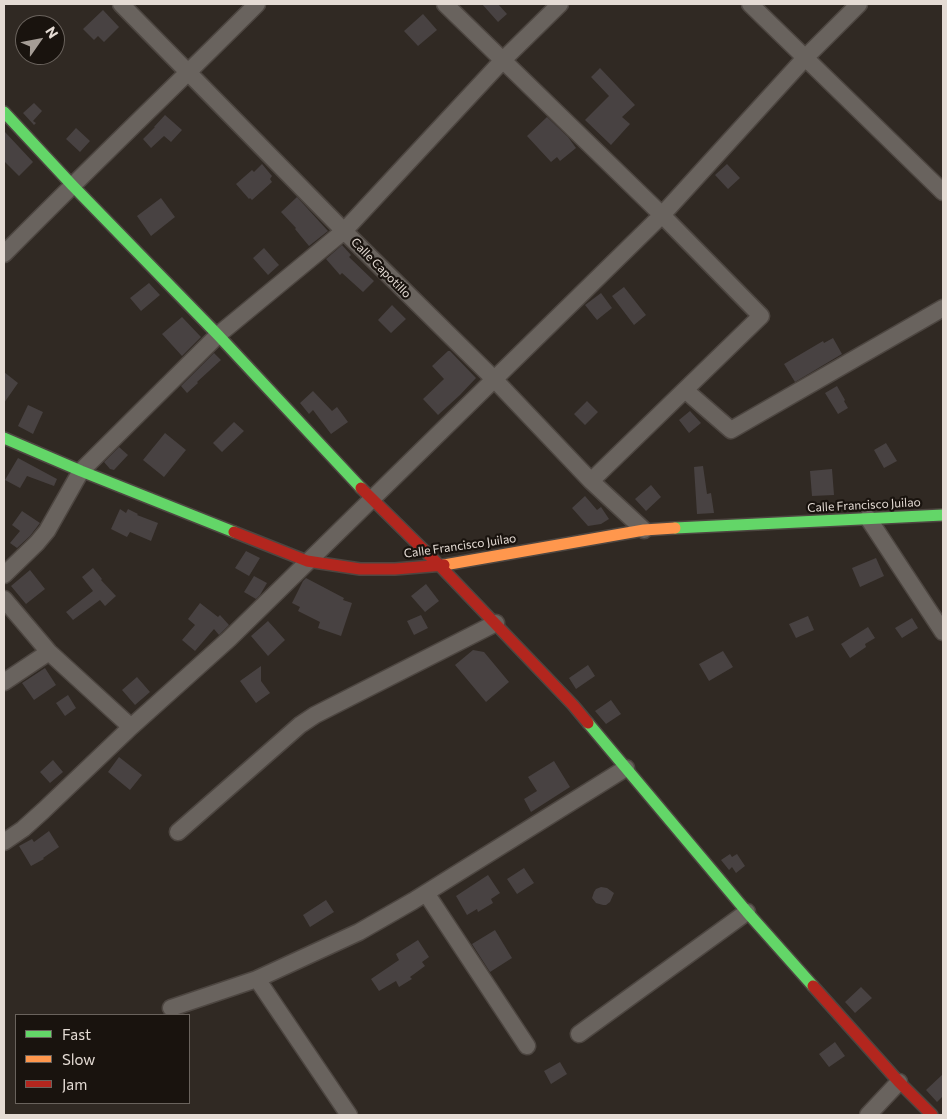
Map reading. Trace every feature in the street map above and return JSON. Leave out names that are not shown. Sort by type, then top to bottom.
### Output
[{"type":"street","name":"Calle Capotillo","points":[[121,4],[344,232],[494,379],[591,481],[644,530]]},
{"type":"street","points":[[4,254],[257,4]]},
{"type":"street","points":[[445,4],[662,215],[761,316],[591,481]]},
{"type":"street","points":[[4,576],[46,531],[81,471],[218,335],[344,232],[503,60],[560,4]]},
{"type":"street","points":[[750,4],[943,192]]},
{"type":"street","points":[[4,842],[23,829],[131,727],[229,639],[662,215],[805,58],[859,4]]},
{"type":"street","points":[[4,112],[218,335],[371,499],[496,623],[573,705],[747,912],[899,1082],[932,1115]]},
{"type":"street","points":[[685,390],[731,430],[943,308]]},
{"type":"street","name":"Calle Francisco Juilao","points":[[4,438],[81,471],[307,561],[360,568],[395,569],[440,566],[644,530],[943,514]]},
{"type":"street","points":[[868,518],[943,632]]},
{"type":"street","points":[[4,599],[49,652],[131,727]]},
{"type":"street","points":[[178,832],[300,725],[315,715],[496,623]]},
{"type":"street","points":[[4,682],[49,652]]},
{"type":"street","points":[[171,1008],[257,979],[359,932],[426,893],[626,768]]},
{"type":"street","points":[[426,893],[527,1046]]},
{"type":"street","points":[[580,1034],[747,912]]},
{"type":"street","points":[[257,979],[349,1115]]},
{"type":"street","points":[[868,1115],[899,1082]]},
{"type":"building","points":[[482,4],[498,4],[507,14],[498,22]]},
{"type":"building","points":[[103,10],[119,27],[104,42],[98,36],[94,40],[83,29]]},
{"type":"building","points":[[423,14],[437,30],[418,46],[404,31]]},
{"type":"building","points":[[600,68],[635,105],[622,117],[630,124],[611,145],[585,120],[609,96],[591,77]]},
{"type":"building","points":[[34,103],[42,111],[33,121],[36,123],[34,125],[23,113]]},
{"type":"building","points":[[165,115],[182,130],[171,142],[164,136],[151,148],[143,139]]},
{"type":"building","points":[[547,117],[568,137],[576,148],[560,161],[557,157],[551,162],[527,136]]},
{"type":"building","points":[[76,128],[90,141],[80,152],[66,139]]},
{"type":"building","points":[[5,132],[33,162],[19,176],[4,161]]},
{"type":"building","points":[[262,164],[272,176],[270,179],[272,182],[252,200],[236,184]]},
{"type":"building","points":[[727,164],[740,178],[728,189],[715,175]]},
{"type":"building","points":[[297,197],[328,231],[309,246],[281,212]]},
{"type":"building","points":[[161,198],[175,217],[151,236],[137,216]]},
{"type":"building","points":[[342,245],[351,255],[349,257],[374,281],[363,292],[342,273],[340,275],[326,259]]},
{"type":"building","points":[[264,248],[279,265],[268,275],[253,258]]},
{"type":"building","points":[[149,283],[160,295],[141,311],[130,298]]},
{"type":"building","points":[[624,287],[646,315],[634,325],[612,296]]},
{"type":"building","points":[[601,293],[612,308],[597,320],[585,305]]},
{"type":"building","points":[[392,305],[406,319],[391,333],[378,320]]},
{"type":"building","points":[[182,317],[201,337],[182,356],[162,334]]},
{"type":"building","points":[[833,338],[842,354],[795,382],[784,364],[823,341],[824,343]]},
{"type":"building","points":[[448,351],[476,378],[438,415],[423,399],[444,379],[432,366]]},
{"type":"building","points":[[214,353],[221,360],[187,393],[181,386]]},
{"type":"building","points":[[4,372],[18,383],[4,403]]},
{"type":"building","points":[[837,386],[848,408],[838,414],[825,393]]},
{"type":"building","points":[[313,391],[332,411],[337,407],[348,422],[331,434],[313,410],[309,414],[300,403]]},
{"type":"building","points":[[587,401],[598,412],[585,425],[574,414]]},
{"type":"building","points":[[28,405],[43,412],[33,434],[18,426]]},
{"type":"building","points":[[690,411],[701,423],[689,433],[679,420]]},
{"type":"building","points":[[234,422],[244,431],[222,452],[213,443]]},
{"type":"building","points":[[165,433],[186,450],[164,477],[143,460]]},
{"type":"building","points":[[886,443],[897,461],[884,468],[874,450]]},
{"type":"building","points":[[119,447],[128,455],[114,470],[110,469],[104,462]]},
{"type":"building","points":[[18,458],[57,479],[54,486],[27,476],[20,488],[5,480]]},
{"type":"building","points":[[703,466],[707,494],[711,493],[714,513],[697,514],[694,467]]},
{"type":"building","points":[[832,469],[834,495],[812,496],[810,471]]},
{"type":"building","points":[[651,485],[661,497],[646,511],[635,499]]},
{"type":"building","points":[[585,496],[597,510],[601,507],[609,519],[601,524],[588,526],[572,508]]},
{"type":"building","points":[[120,509],[126,513],[128,509],[137,515],[158,523],[151,541],[130,532],[127,537],[111,529]]},
{"type":"building","points":[[22,511],[40,523],[17,548],[10,543],[20,531],[12,525]]},
{"type":"building","points":[[246,551],[260,558],[249,576],[235,568]]},
{"type":"building","points":[[876,558],[884,576],[860,587],[852,568]]},
{"type":"building","points":[[93,568],[116,596],[105,606],[100,600],[73,620],[66,612],[93,591],[82,577]]},
{"type":"building","points":[[30,570],[45,589],[26,604],[11,586]]},
{"type":"building","points":[[254,576],[267,583],[256,599],[244,592]]},
{"type":"building","points":[[306,578],[344,598],[343,600],[352,603],[341,636],[318,628],[320,622],[298,611],[300,607],[292,603]]},
{"type":"building","points":[[426,584],[439,601],[425,612],[411,596]]},
{"type":"building","points":[[200,603],[218,617],[220,615],[229,625],[219,635],[214,629],[195,651],[182,640],[195,625],[188,619]]},
{"type":"building","points":[[421,615],[428,628],[414,635],[407,621]]},
{"type":"building","points":[[808,616],[814,630],[796,638],[789,624]]},
{"type":"building","points":[[912,618],[918,628],[902,638],[895,628]]},
{"type":"building","points":[[268,621],[285,640],[268,656],[251,636]]},
{"type":"building","points":[[868,627],[875,638],[865,644],[866,647],[850,658],[841,644]]},
{"type":"building","points":[[473,650],[484,652],[509,682],[486,702],[455,665]]},
{"type":"building","points":[[723,651],[733,667],[709,681],[699,664]]},
{"type":"building","points":[[588,665],[595,676],[576,689],[569,678]]},
{"type":"building","points":[[261,666],[261,681],[270,693],[256,703],[240,681]]},
{"type":"building","points":[[45,668],[56,685],[34,700],[22,683]]},
{"type":"building","points":[[137,677],[150,692],[135,705],[122,690]]},
{"type":"building","points":[[68,695],[76,708],[65,716],[56,703]]},
{"type":"building","points":[[611,700],[621,714],[606,724],[595,711]]},
{"type":"building","points":[[119,757],[142,775],[130,790],[108,772]]},
{"type":"building","points":[[53,760],[63,772],[50,783],[40,772]]},
{"type":"building","points":[[554,761],[570,787],[531,812],[524,799],[537,791],[528,777]]},
{"type":"building","points":[[49,831],[59,847],[44,859],[31,866],[19,846],[32,839],[34,842]]},
{"type":"building","points":[[730,854],[732,857],[737,854],[745,866],[736,873],[732,867],[729,870],[721,860]]},
{"type":"building","points":[[524,868],[534,883],[517,894],[507,879]]},
{"type":"building","points":[[488,875],[500,893],[491,899],[493,903],[478,912],[477,909],[467,915],[456,896]]},
{"type":"building","points":[[601,887],[607,888],[614,893],[610,902],[606,905],[596,903],[592,898],[596,889]]},
{"type":"building","points":[[326,900],[334,912],[310,927],[303,915]]},
{"type":"building","points":[[495,930],[512,958],[490,972],[472,944]]},
{"type":"building","points":[[418,940],[429,957],[422,962],[425,966],[410,977],[412,979],[399,987],[396,981],[379,991],[371,979],[399,960],[396,954]]},
{"type":"building","points":[[861,987],[872,998],[855,1013],[845,1002]]},
{"type":"building","points":[[835,1042],[845,1056],[829,1067],[819,1054]]},
{"type":"building","points":[[560,1062],[567,1074],[551,1084],[544,1071]]},
{"type":"building","points":[[943,1074],[943,1096],[937,1102],[926,1090]]},
{"type":"traffic: fast","points":[[4,112],[218,335],[361,488]]},
{"type":"traffic: fast","points":[[4,438],[234,532]]},
{"type":"traffic: fast","points":[[675,528],[943,515]]},
{"type":"traffic: fast","points":[[588,723],[747,912],[813,986]]},
{"type":"traffic: slow","points":[[444,565],[644,530],[675,528]]},
{"type":"traffic: jam","points":[[361,488],[440,566],[588,723]]},
{"type":"traffic: jam","points":[[234,532],[307,561],[360,569],[395,569],[444,565]]},
{"type":"traffic: jam","points":[[813,986],[899,1082],[932,1115]]}]
